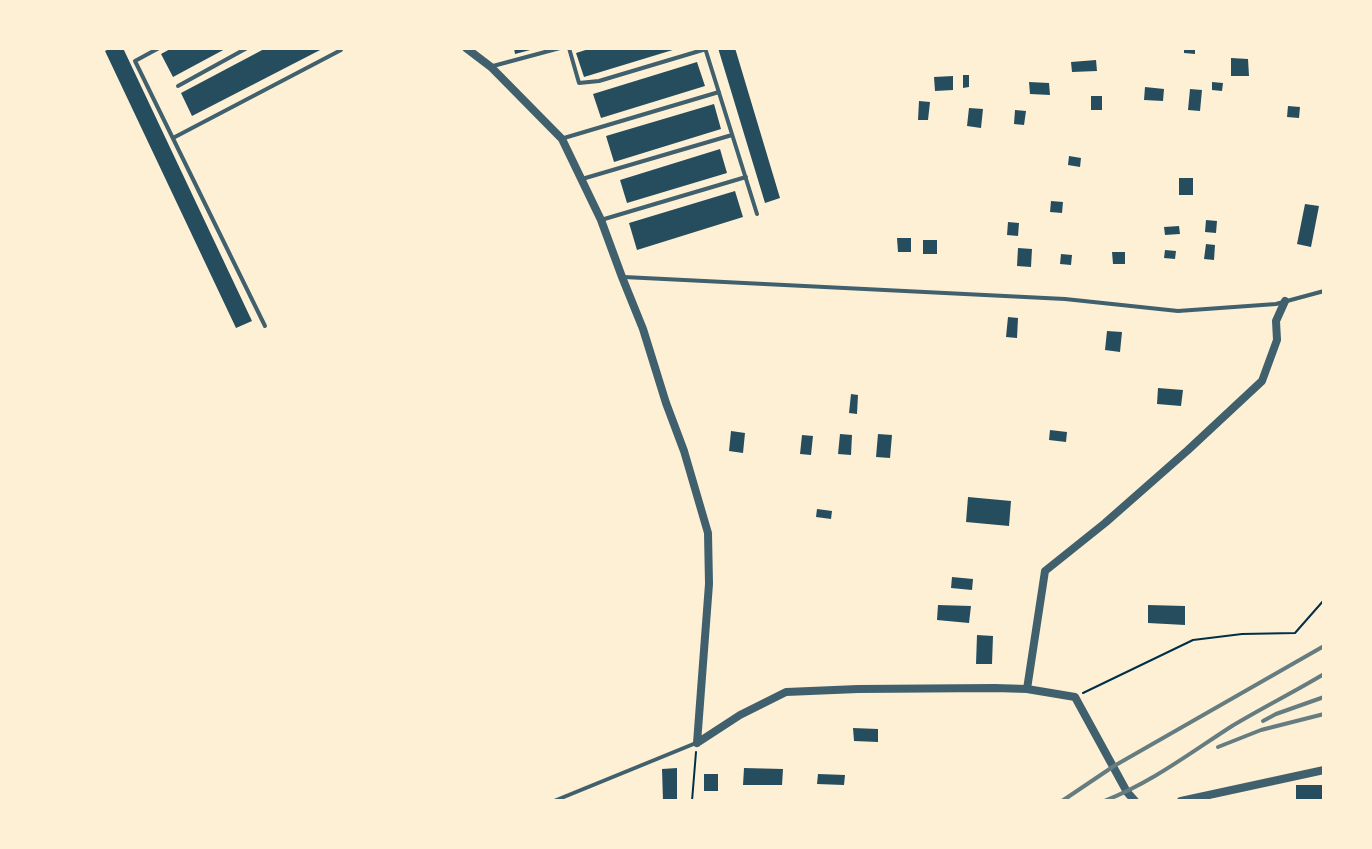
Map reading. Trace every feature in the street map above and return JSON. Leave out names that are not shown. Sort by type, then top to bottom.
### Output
[{"type":"street","points":[[466,48],[491,67],[562,139],[601,220],[643,329],[684,451],[708,533],[709,584],[697,743]]},
{"type":"street","points":[[1027,689],[1045,571],[1117,512],[1262,381],[1277,340],[1276,321],[1285,301]]},
{"type":"street","points":[[697,743],[740,715],[786,692],[1027,689],[1075,697],[1127,792],[1135,801]]},
{"type":"street","points":[[1181,801],[1324,770]]},
{"type":"lane","points":[[159,48],[135,61],[265,326]]},
{"type":"lane","points":[[178,86],[247,48]]},
{"type":"lane","points":[[173,138],[340,48]]},
{"type":"lane","points":[[491,67],[560,48]]},
{"type":"lane","points":[[569,48],[579,83],[599,81],[705,48],[757,214]]},
{"type":"lane","points":[[562,139],[719,92]]},
{"type":"lane","points":[[582,179],[732,135]]},
{"type":"lane","points":[[601,220],[746,177]]},
{"type":"lane","points":[[622,277],[1065,299],[1178,311],[1276,304],[1324,291]]},
{"type":"lane","points":[[554,801],[697,743]]},
{"type":"path","points":[[1075,697],[1193,640],[1242,634],[1295,633],[1324,600]]},
{"type":"path","points":[[692,801],[697,743]]},
{"type":"building","points":[[123,48],[252,321],[236,328],[105,51]]},
{"type":"building","points":[[172,48],[227,48],[173,77],[161,54]]},
{"type":"building","points":[[266,48],[324,48],[192,116],[181,93]]},
{"type":"building","points":[[514,48],[534,48],[534,49],[515,54]]},
{"type":"building","points":[[592,48],[676,49],[584,77],[576,53]]},
{"type":"building","points":[[718,48],[735,48],[780,198],[765,203]]},
{"type":"building","points":[[1184,48],[1195,48],[1195,54],[1184,53]]},
{"type":"building","points":[[1231,58],[1248,59],[1249,76],[1231,76]]},
{"type":"building","points":[[1096,60],[1097,71],[1072,72],[1071,62]]},
{"type":"building","points":[[697,62],[705,86],[601,118],[593,94]]},
{"type":"building","points":[[963,75],[969,75],[969,87],[963,88]]},
{"type":"building","points":[[953,76],[953,90],[935,91],[934,77]]},
{"type":"building","points":[[1029,82],[1049,83],[1050,95],[1030,94]]},
{"type":"building","points":[[1212,82],[1223,83],[1222,91],[1212,90]]},
{"type":"building","points":[[1145,87],[1164,89],[1163,101],[1144,100]]},
{"type":"building","points":[[1190,89],[1202,90],[1200,111],[1188,110]]},
{"type":"building","points":[[1091,96],[1102,96],[1102,110],[1091,110]]},
{"type":"building","points":[[919,101],[930,102],[928,120],[918,120]]},
{"type":"building","points":[[714,104],[721,129],[614,162],[606,136]]},
{"type":"building","points":[[1288,106],[1300,107],[1299,118],[1287,117]]},
{"type":"building","points":[[969,108],[983,109],[981,128],[967,126]]},
{"type":"building","points":[[1015,110],[1026,111],[1024,125],[1014,124]]},
{"type":"building","points":[[720,149],[727,173],[627,203],[620,180]]},
{"type":"building","points":[[1069,156],[1081,158],[1080,167],[1068,165]]},
{"type":"building","points":[[1179,178],[1193,178],[1193,195],[1179,195]]},
{"type":"building","points":[[735,191],[743,217],[637,250],[629,223]]},
{"type":"building","points":[[1051,201],[1063,202],[1062,213],[1050,212]]},
{"type":"building","points":[[1305,204],[1319,206],[1311,247],[1297,244]]},
{"type":"building","points":[[1206,220],[1217,221],[1216,233],[1205,232]]},
{"type":"building","points":[[1008,222],[1019,223],[1018,236],[1007,235]]},
{"type":"building","points":[[1179,226],[1180,234],[1165,235],[1164,227]]},
{"type":"building","points":[[897,238],[911,238],[911,252],[898,252]]},
{"type":"building","points":[[923,240],[937,240],[937,254],[923,254]]},
{"type":"building","points":[[1206,244],[1215,245],[1214,260],[1204,259]]},
{"type":"building","points":[[1018,248],[1032,249],[1031,267],[1017,266]]},
{"type":"building","points":[[1165,250],[1176,251],[1175,259],[1164,258]]},
{"type":"building","points":[[1112,252],[1125,252],[1125,264],[1113,264]]},
{"type":"building","points":[[1061,254],[1072,255],[1071,265],[1060,264]]},
{"type":"building","points":[[1008,317],[1018,318],[1017,338],[1006,337]]},
{"type":"building","points":[[1107,331],[1122,332],[1120,352],[1105,350]]},
{"type":"building","points":[[1158,388],[1183,390],[1181,406],[1157,404]]},
{"type":"building","points":[[851,394],[858,395],[857,414],[849,413]]},
{"type":"building","points":[[1050,430],[1067,432],[1066,442],[1049,440]]},
{"type":"building","points":[[731,431],[745,433],[743,453],[729,451]]},
{"type":"building","points":[[840,434],[852,435],[851,455],[838,454]]},
{"type":"building","points":[[878,434],[892,435],[890,458],[876,457]]},
{"type":"building","points":[[802,435],[813,436],[811,455],[800,454]]},
{"type":"building","points":[[968,497],[1011,501],[1009,526],[966,522]]},
{"type":"building","points":[[817,509],[832,511],[831,519],[816,517]]},
{"type":"building","points":[[952,577],[973,579],[972,590],[951,588]]},
{"type":"building","points":[[938,605],[971,606],[969,623],[937,620]]},
{"type":"building","points":[[1148,605],[1185,606],[1185,625],[1148,623]]},
{"type":"building","points":[[977,635],[993,636],[992,664],[976,664]]},
{"type":"building","points":[[853,728],[878,729],[878,742],[854,741]]},
{"type":"building","points":[[677,768],[677,801],[663,801],[662,769]]},
{"type":"building","points":[[744,768],[783,769],[782,785],[743,785]]},
{"type":"building","points":[[704,774],[718,774],[718,791],[704,791]]},
{"type":"building","points":[[818,774],[845,775],[844,785],[817,784]]},
{"type":"building","points":[[1296,785],[1324,785],[1324,801],[1296,801]]},
{"type":"railway","points":[[1062,801],[1114,766],[1324,646]]},
{"type":"railway","points":[[1104,801],[1154,776],[1232,726],[1324,674]]},
{"type":"railway","points":[[1263,721],[1324,697]]},
{"type":"railway","points":[[1218,747],[1261,730],[1324,714]]}]
